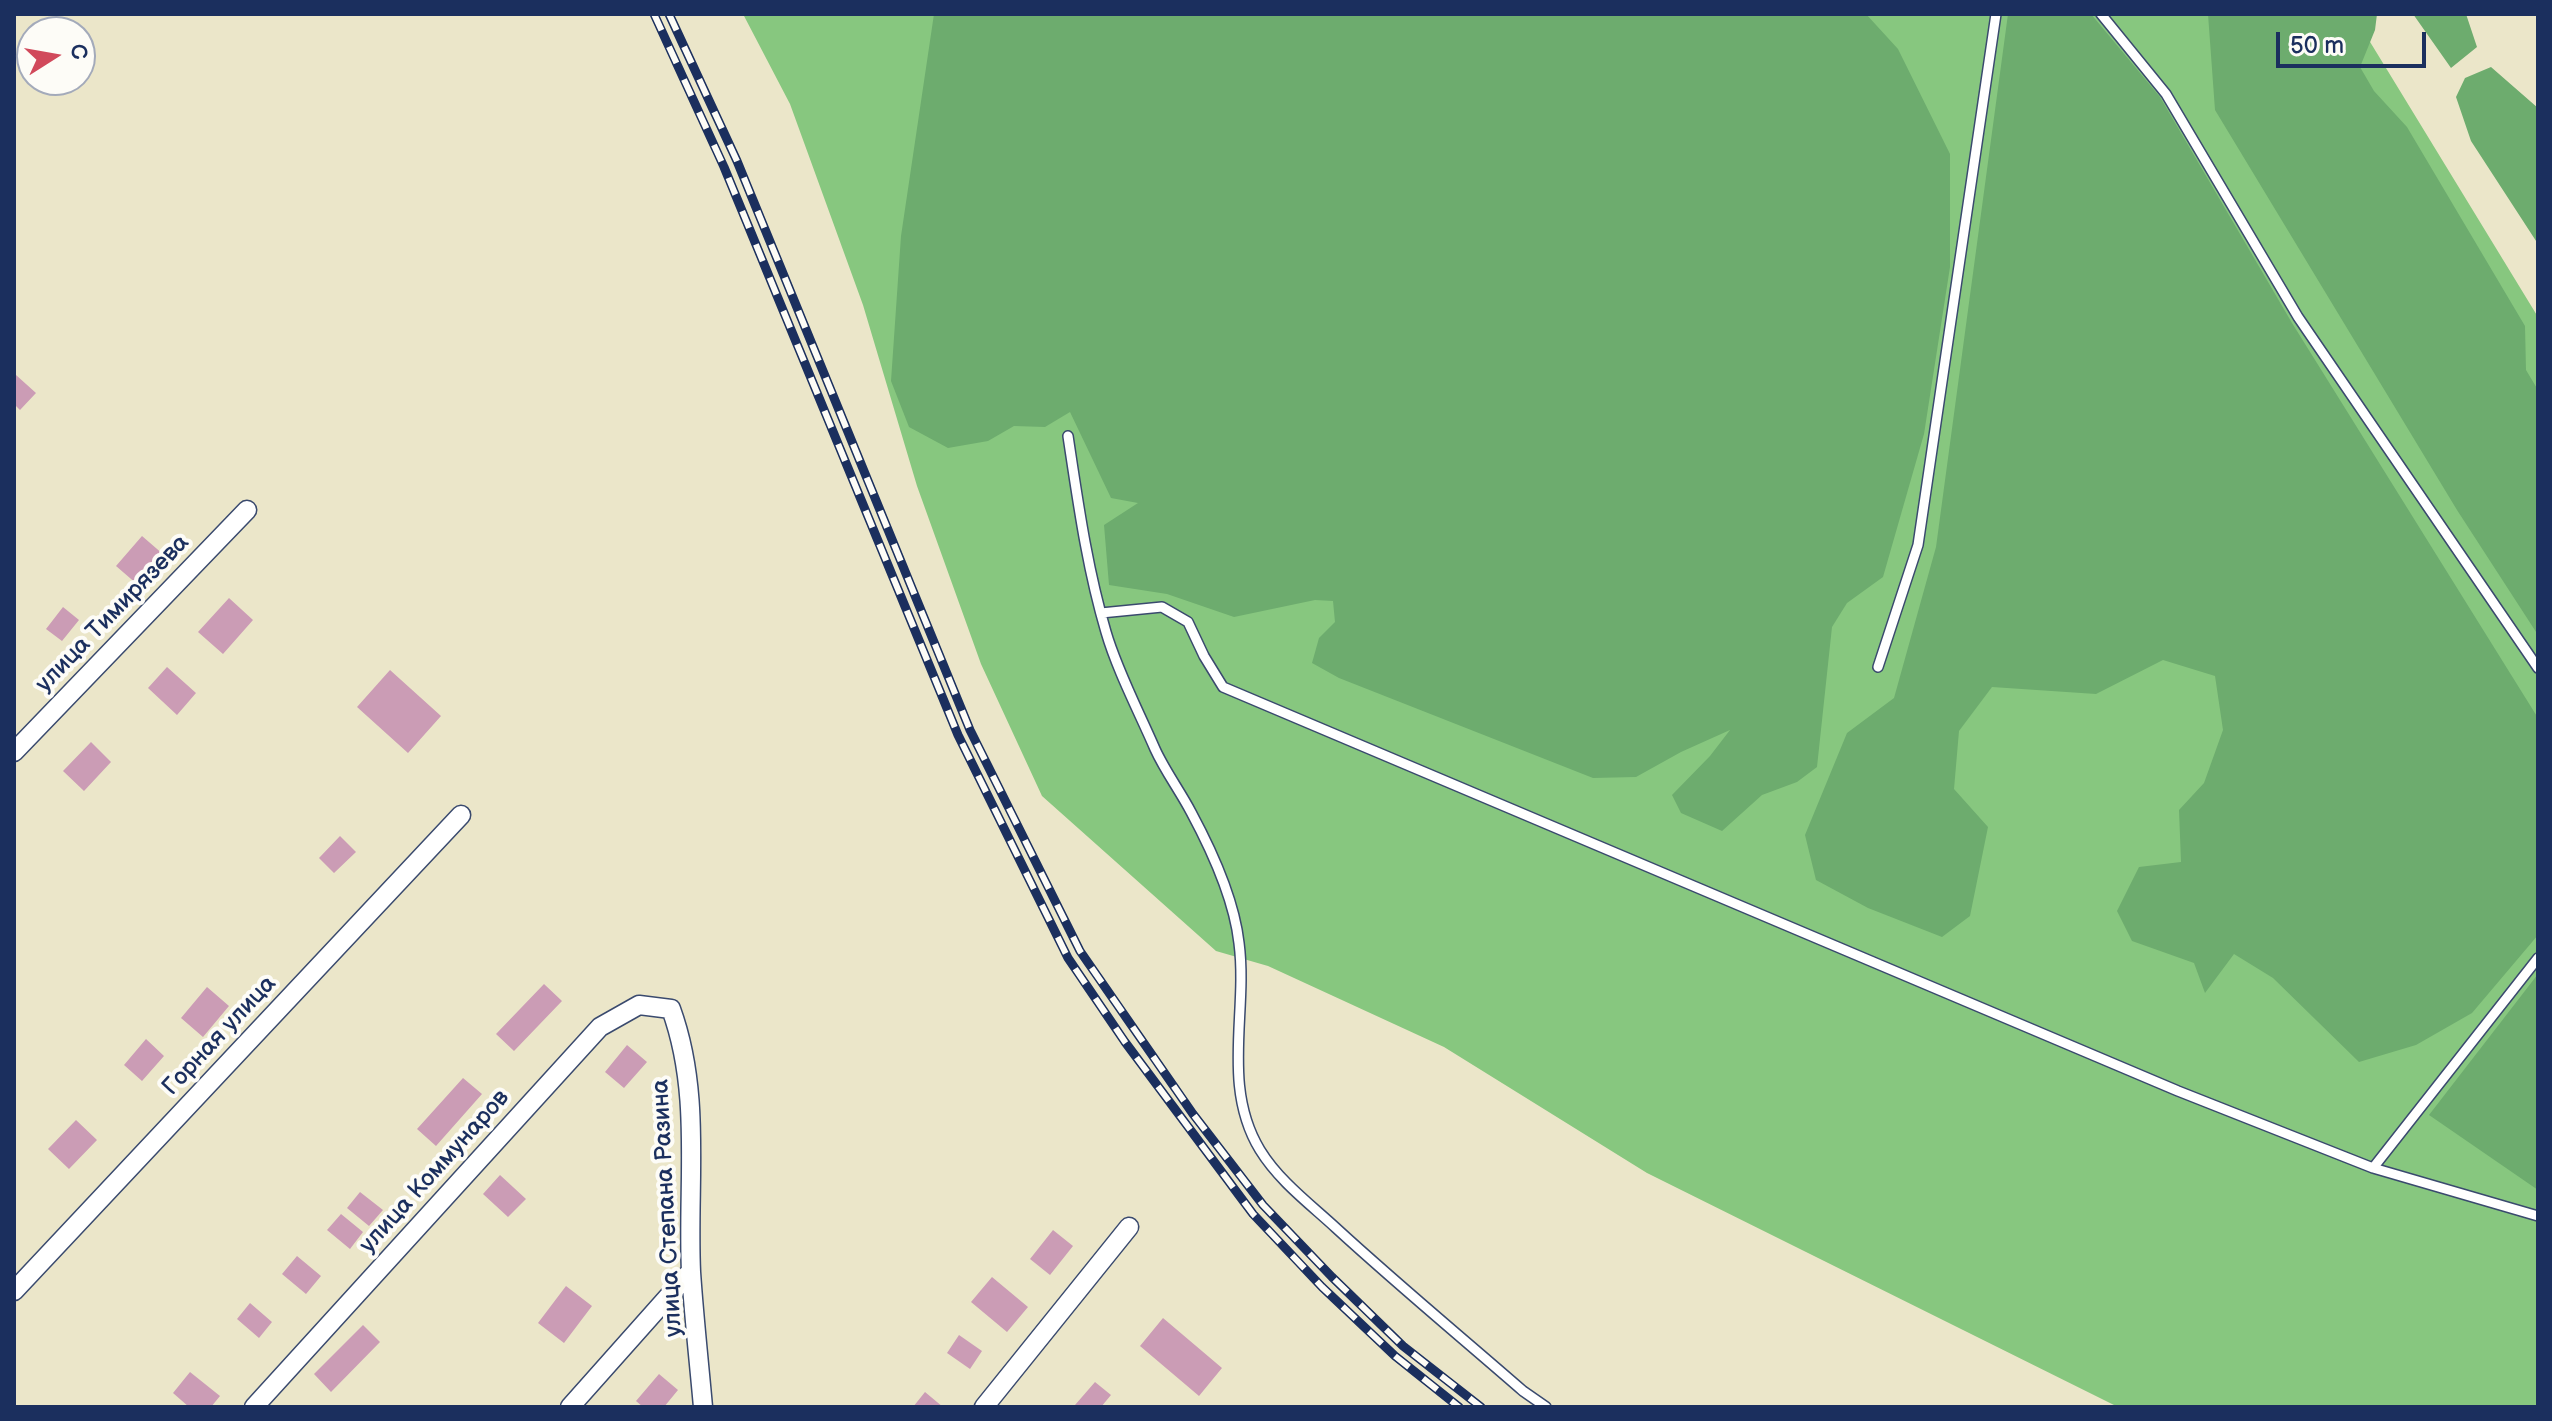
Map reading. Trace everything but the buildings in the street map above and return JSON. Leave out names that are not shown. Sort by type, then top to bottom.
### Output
[{"type":"street","name":"улица Тимирязева","points":[[14,752],[247,510]]},
{"type":"street","name":"Горная улица","points":[[14,1291],[461,815]]},
{"type":"street","name":"улица Коммунаров","points":[[254,1407],[600,1027],[639,1005],[671,1009]]},
{"type":"street","name":"улица Степана Разина","points":[[671,1009],[681,1036],[692,1114],[691,1271],[703,1407]]},
{"type":"street","points":[[984,1407],[1129,1227]]},
{"type":"street","points":[[570,1407],[691,1271]]},
{"type":"lane","points":[[1878,667],[1918,545],[1996,14]]},
{"type":"lane","points":[[2101,14],[2166,94],[2298,317],[2538,668]]},
{"type":"lane","points":[[1068,436],[1085,549],[1107,635],[1157,754],[1192,814],[1231,904],[1239,943],[1237,1067],[1249,1131],[1283,1179],[1523,1391],[1546,1407]]},
{"type":"lane","points":[[1101,613],[1162,607],[1188,622],[1223,687],[2178,1091],[2373,1168],[2538,1216]]},
{"type":"lane","points":[[2373,1168],[2538,958]]},
{"type":"green space","points":[[743,14],[2353,14],[2538,317],[2538,1407],[2118,1407],[1647,1173],[1444,1047],[1268,966],[1216,951],[1042,796],[981,664],[917,486],[863,305],[790,104]]},
{"type":"green space","points":[[934,14],[1866,14],[1898,49],[1950,154],[1950,267],[1924,434],[1883,577],[1847,603],[1832,627],[1817,767],[1797,782],[1762,795],[1722,831],[1681,813],[1672,795],[1730,730],[1636,777],[1593,778],[1339,678],[1312,663],[1319,638],[1335,622],[1333,601],[1315,600],[1234,617],[1167,594],[1109,585],[1104,525],[1138,503],[1111,498],[1070,412],[1045,427],[1014,426],[988,441],[948,448],[909,427],[891,381],[901,236]]},
{"type":"green space","points":[[2008,14],[2091,14],[2160,97],[2292,323],[2538,718],[2538,935],[2472,1013],[2416,1045],[2359,1062],[2273,978],[2234,954],[2205,993],[2194,963],[2132,941],[2117,911],[2139,867],[2181,862],[2179,810],[2204,783],[2223,730],[2215,676],[2163,660],[2096,694],[1992,687],[1959,731],[1954,789],[1988,827],[1970,916],[1942,937],[1868,908],[1816,880],[1805,835],[1847,733],[1894,698],[1936,547]]},
{"type":"green space","points":[[2208,14],[2377,14],[2375,30],[2360,67],[2374,91],[2407,127],[2525,326],[2526,370],[2538,390],[2538,635],[2457,510],[2215,110]]},
{"type":"green space","points":[[2413,14],[2466,14],[2477,47],[2451,68]]},
{"type":"green space","points":[[2491,67],[2538,108],[2538,244],[2471,141],[2456,97],[2465,78]]},
{"type":"green space","points":[[2538,974],[2538,1190],[2429,1115]]},
{"type":"railway","points":[[654,14],[724,167],[958,735],[1068,958],[1125,1042],[1253,1214],[1322,1287],[1395,1356],[1459,1407]]},
{"type":"railway","points":[[669,14],[737,161],[970,730],[1080,951],[1193,1114],[1263,1205],[1403,1346],[1481,1407]]}]
